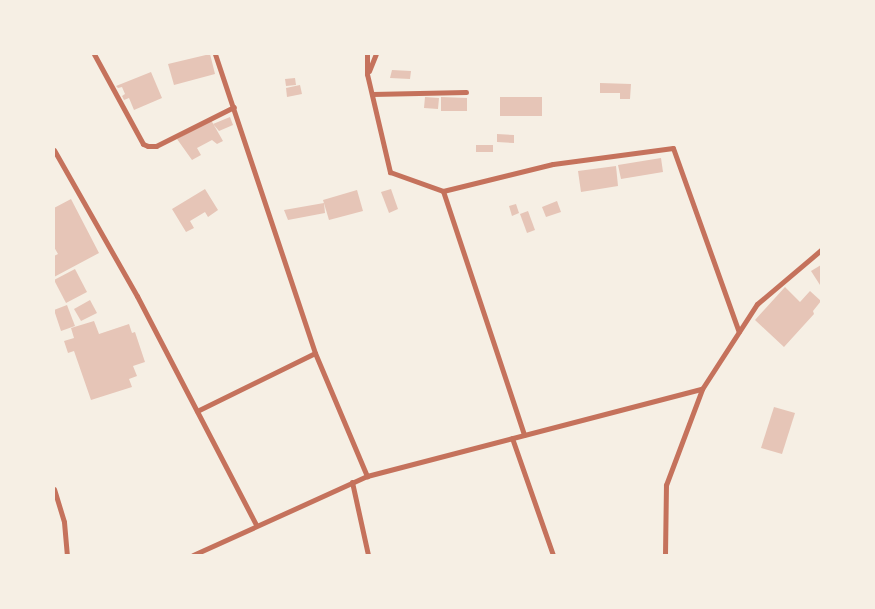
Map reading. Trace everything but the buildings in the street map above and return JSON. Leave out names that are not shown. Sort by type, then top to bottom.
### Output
[{"type":"street","points":[[94,54],[143,144],[148,146],[156,146],[234,107]]},
{"type":"street","points":[[215,54],[315,353],[366,476]]},
{"type":"street","points":[[367,54],[368,74],[390,172],[443,191],[553,164],[673,148],[739,332]]},
{"type":"street","points":[[368,74],[376,54]]},
{"type":"street","points":[[372,94],[466,92]]},
{"type":"street","points":[[54,150],[137,296],[256,525]]},
{"type":"street","points":[[443,191],[524,435]]},
{"type":"street","points":[[665,555],[666,484],[702,389],[757,304],[821,250]]},
{"type":"street","points":[[196,411],[315,353]]},
{"type":"street","points":[[193,555],[366,476],[702,389]]},
{"type":"street","points":[[512,438],[553,555]]},
{"type":"street","points":[[352,482],[368,555]]},
{"type":"street","points":[[54,489],[64,522],[67,555]]}]
